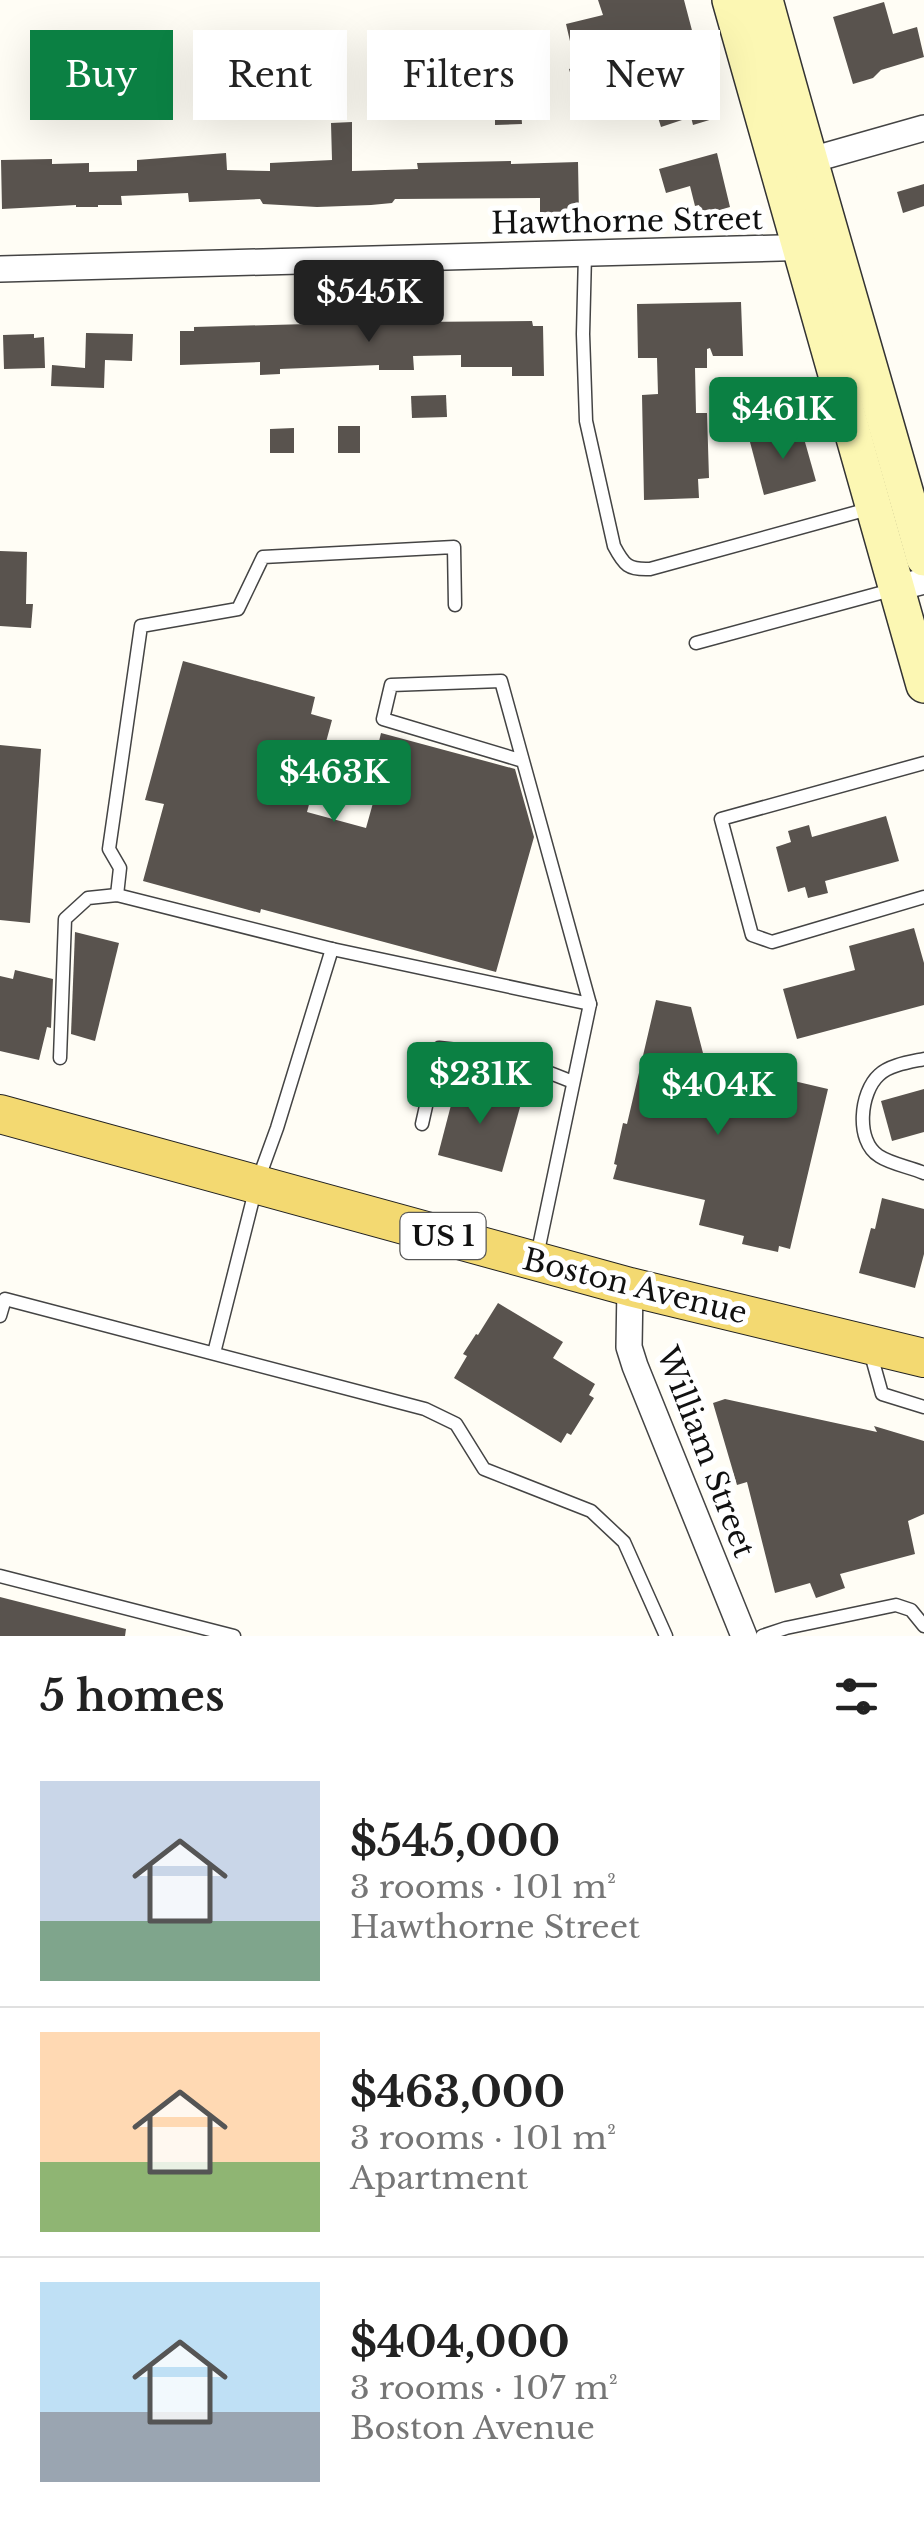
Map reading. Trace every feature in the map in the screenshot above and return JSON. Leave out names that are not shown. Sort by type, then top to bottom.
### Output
[{"type":"main road","points":[[730,0],[793,165],[924,558]]},
{"type":"main road","points":[[765,0],[793,165]]},
{"type":"main road","points":[[818,246],[874,507],[911,584],[924,685]]},
{"type":"main road","name":"Boston Avenue","points":[[0,1114],[630,1287],[924,1358]]},
{"type":"street","points":[[793,165],[924,128]]},
{"type":"street","name":"Hawthorne Street","points":[[0,269],[818,246]]},
{"type":"street","name":"William Street","points":[[630,1287],[629,1346],[635,1366],[744,1636]]},
{"type":"lane","points":[[585,254],[582,334],[586,420],[614,546],[624,562],[634,570],[650,569],[874,507]]},
{"type":"lane","points":[[118,895],[120,868],[109,849],[141,626],[238,610],[262,557],[454,547],[455,605]]},
{"type":"lane","points":[[696,643],[911,584]]},
{"type":"lane","points":[[523,761],[383,719],[391,686],[501,682],[523,761],[590,1004],[536,1262]]},
{"type":"lane","points":[[924,764],[721,819],[752,936],[772,942],[924,897]]},
{"type":"lane","points":[[60,1058],[65,918],[88,898],[118,895],[332,949],[590,1004]]},
{"type":"lane","points":[[214,1353],[257,1183],[278,1128],[332,949]]},
{"type":"lane","points":[[422,1124],[439,1048],[504,1055],[573,1082]]},
{"type":"lane","points":[[924,1059],[880,1073],[869,1088],[862,1124],[865,1138],[879,1156],[924,1173]]},
{"type":"lane","points":[[0,1316],[5,1298],[425,1409],[456,1424],[484,1469],[591,1511],[624,1542],[666,1636]]},
{"type":"lane","points":[[868,1344],[882,1394],[924,1407]]},
{"type":"lane","points":[[0,1576],[234,1636]]},
{"type":"lane","points":[[762,1636],[896,1605],[911,1610],[924,1626]]},
{"type":"building","points":[[598,0],[684,0],[692,30],[570,30],[570,41],[566,24],[603,15]]},
{"type":"building","points":[[884,2],[893,34],[917,27],[924,57],[881,70],[873,78],[853,84],[833,17]]},
{"type":"building","points":[[495,120],[522,120],[522,124],[495,125]]},
{"type":"building","points":[[659,120],[682,120],[661,127]]},
{"type":"building","points":[[352,122],[352,171],[418,169],[417,163],[578,162],[579,214],[540,215],[540,198],[395,199],[392,203],[317,207],[263,204],[260,199],[189,202],[188,193],[121,196],[122,205],[2,209],[1,160],[52,159],[52,164],[89,163],[89,172],[137,171],[137,160],[226,153],[227,170],[270,171],[270,163],[332,160],[331,123]]},
{"type":"building","points":[[717,153],[730,207],[702,215],[699,205],[695,206],[690,186],[666,193],[659,169]]},
{"type":"building","points":[[924,184],[924,206],[903,213],[897,192]]},
{"type":"building","points":[[741,302],[743,356],[713,356],[710,348],[707,368],[695,368],[696,413],[707,413],[709,478],[698,479],[699,498],[644,500],[642,395],[658,394],[657,358],[638,358],[637,304]]},
{"type":"building","points":[[412,312],[412,322],[532,321],[533,326],[543,326],[544,376],[512,376],[512,367],[461,367],[461,355],[413,356],[414,370],[379,370],[379,365],[280,369],[280,374],[260,375],[260,362],[180,365],[180,331],[194,331],[194,327],[379,322],[378,313]]},
{"type":"building","points":[[86,333],[133,334],[132,361],[105,360],[104,388],[51,386],[52,365],[85,368]]},
{"type":"building","points":[[34,334],[34,338],[44,337],[45,368],[4,369],[3,335]]},
{"type":"building","points":[[446,395],[447,417],[412,418],[411,396]]},
{"type":"building","points":[[338,426],[360,426],[360,453],[338,453]]},
{"type":"building","points":[[294,428],[294,453],[270,453],[270,429]]},
{"type":"building","points":[[801,428],[816,481],[764,495],[750,442]]},
{"type":"building","points":[[0,551],[27,552],[26,604],[33,604],[31,628],[0,626]]},
{"type":"building","points":[[183,661],[315,697],[311,714],[332,720],[307,812],[366,828],[385,760],[375,758],[381,733],[515,769],[534,837],[496,972],[143,881],[164,804],[145,800]]},
{"type":"building","points":[[0,745],[41,749],[30,923],[0,920]]},
{"type":"building","points":[[886,816],[899,861],[825,881],[828,893],[808,898],[805,887],[788,892],[776,847],[791,842],[788,831],[809,825],[812,837]]},
{"type":"building","points":[[914,928],[924,963],[924,1005],[797,1039],[783,989],[855,970],[849,946]]},
{"type":"building","points":[[75,932],[119,943],[95,1041],[71,1034]]},
{"type":"building","points":[[15,970],[53,979],[51,1028],[47,1027],[39,1060],[0,1051],[0,976],[13,979]]},
{"type":"building","points":[[656,1000],[691,1007],[715,1099],[777,1102],[781,1078],[828,1089],[790,1249],[779,1246],[778,1252],[742,1244],[744,1236],[699,1225],[705,1200],[613,1179],[623,1123],[627,1124]]},
{"type":"building","points":[[457,1082],[522,1100],[502,1172],[438,1155]]},
{"type":"building","points":[[924,1089],[924,1132],[892,1141],[881,1101]]},
{"type":"building","points":[[882,1198],[924,1209],[924,1254],[915,1288],[859,1273]]},
{"type":"building","points":[[498,1303],[563,1342],[553,1358],[595,1384],[589,1395],[594,1398],[571,1435],[567,1433],[561,1443],[454,1378],[467,1356],[463,1354]]},
{"type":"building","points":[[725,1399],[877,1432],[874,1426],[924,1441],[924,1514],[908,1521],[915,1554],[840,1574],[845,1588],[816,1598],[810,1583],[775,1593],[747,1482],[737,1485],[713,1403]]},
{"type":"building","points":[[0,1597],[126,1629],[125,1636],[0,1636]]}]
